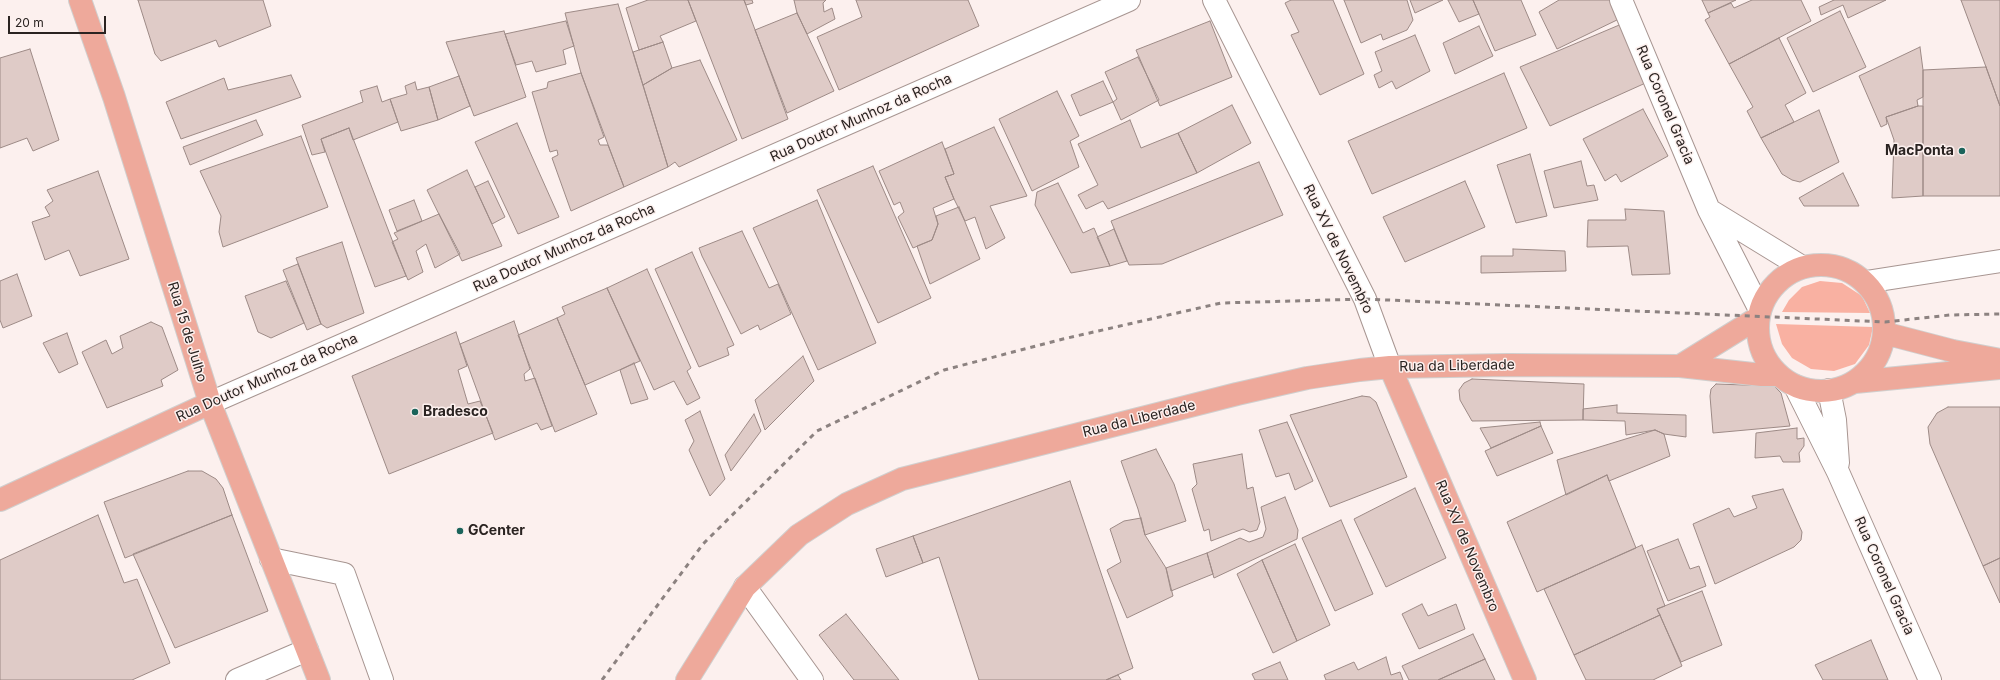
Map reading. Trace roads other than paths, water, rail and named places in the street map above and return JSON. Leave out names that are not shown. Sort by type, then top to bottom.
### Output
[{"type":"main road","name":"Rua 15 de Julho","points":[[80,0],[114,97],[210,403],[319,680]]},
{"type":"main road","points":[[1855,382],[1868,370],[1878,356],[1884,333],[1885,322],[1879,300],[1866,282],[1848,269],[1826,264],[1802,267],[1776,282],[1759,313],[1758,338],[1765,358],[1786,380],[1811,391],[1829,390],[1855,382],[2000,368]]},
{"type":"main road","points":[[1680,366],[1759,313]]},
{"type":"main road","points":[[1884,333],[1953,351],[2000,360]]},
{"type":"main road","name":"Rua da Liberdade","points":[[687,680],[745,587],[799,535],[847,504],[902,479],[1237,394],[1307,378],[1390,367],[1508,365],[1680,366],[1762,375],[1786,380]]},
{"type":"main road","name":"Rua XV de Novembro","points":[[1390,367],[1525,680]]},
{"type":"main road","name":"Rua Doutor Munhoz da Rocha","points":[[0,500],[210,403]]},
{"type":"street","name":"Rua Doutor Munhoz da Rocha","points":[[210,403],[1129,0]]},
{"type":"street","name":"Rua XV de Novembro","points":[[1214,0],[1365,299],[1390,367]]},
{"type":"street","name":"Rua Coronel Gracia","points":[[1621,0],[1709,210],[1759,313]]},
{"type":"street","points":[[1709,210],[1802,267]]},
{"type":"street","points":[[1866,282],[2000,261]]},
{"type":"street","name":"Rua Coronel Gracia","points":[[1786,380],[1838,472],[1930,680]]},
{"type":"street","name":"Rua Coronel Gracia","points":[[1829,390],[1835,420],[1838,472]]},
{"type":"street","points":[[271,559],[344,574],[382,680]]},
{"type":"street","points":[[745,587],[812,680]]},
{"type":"street","points":[[237,680],[307,650]]},
{"type":"railway","points":[[602,680],[703,544],[817,431],[944,370],[1063,339],[1221,303],[1365,299],[1885,322],[1950,315],[2000,314]]},
{"type":"place","name":"MacPonta","points":[[1962,151]]},
{"type":"place","name":"Bradesco","points":[[415,412]]},
{"type":"place","name":"GCenter","points":[[460,531]]}]
